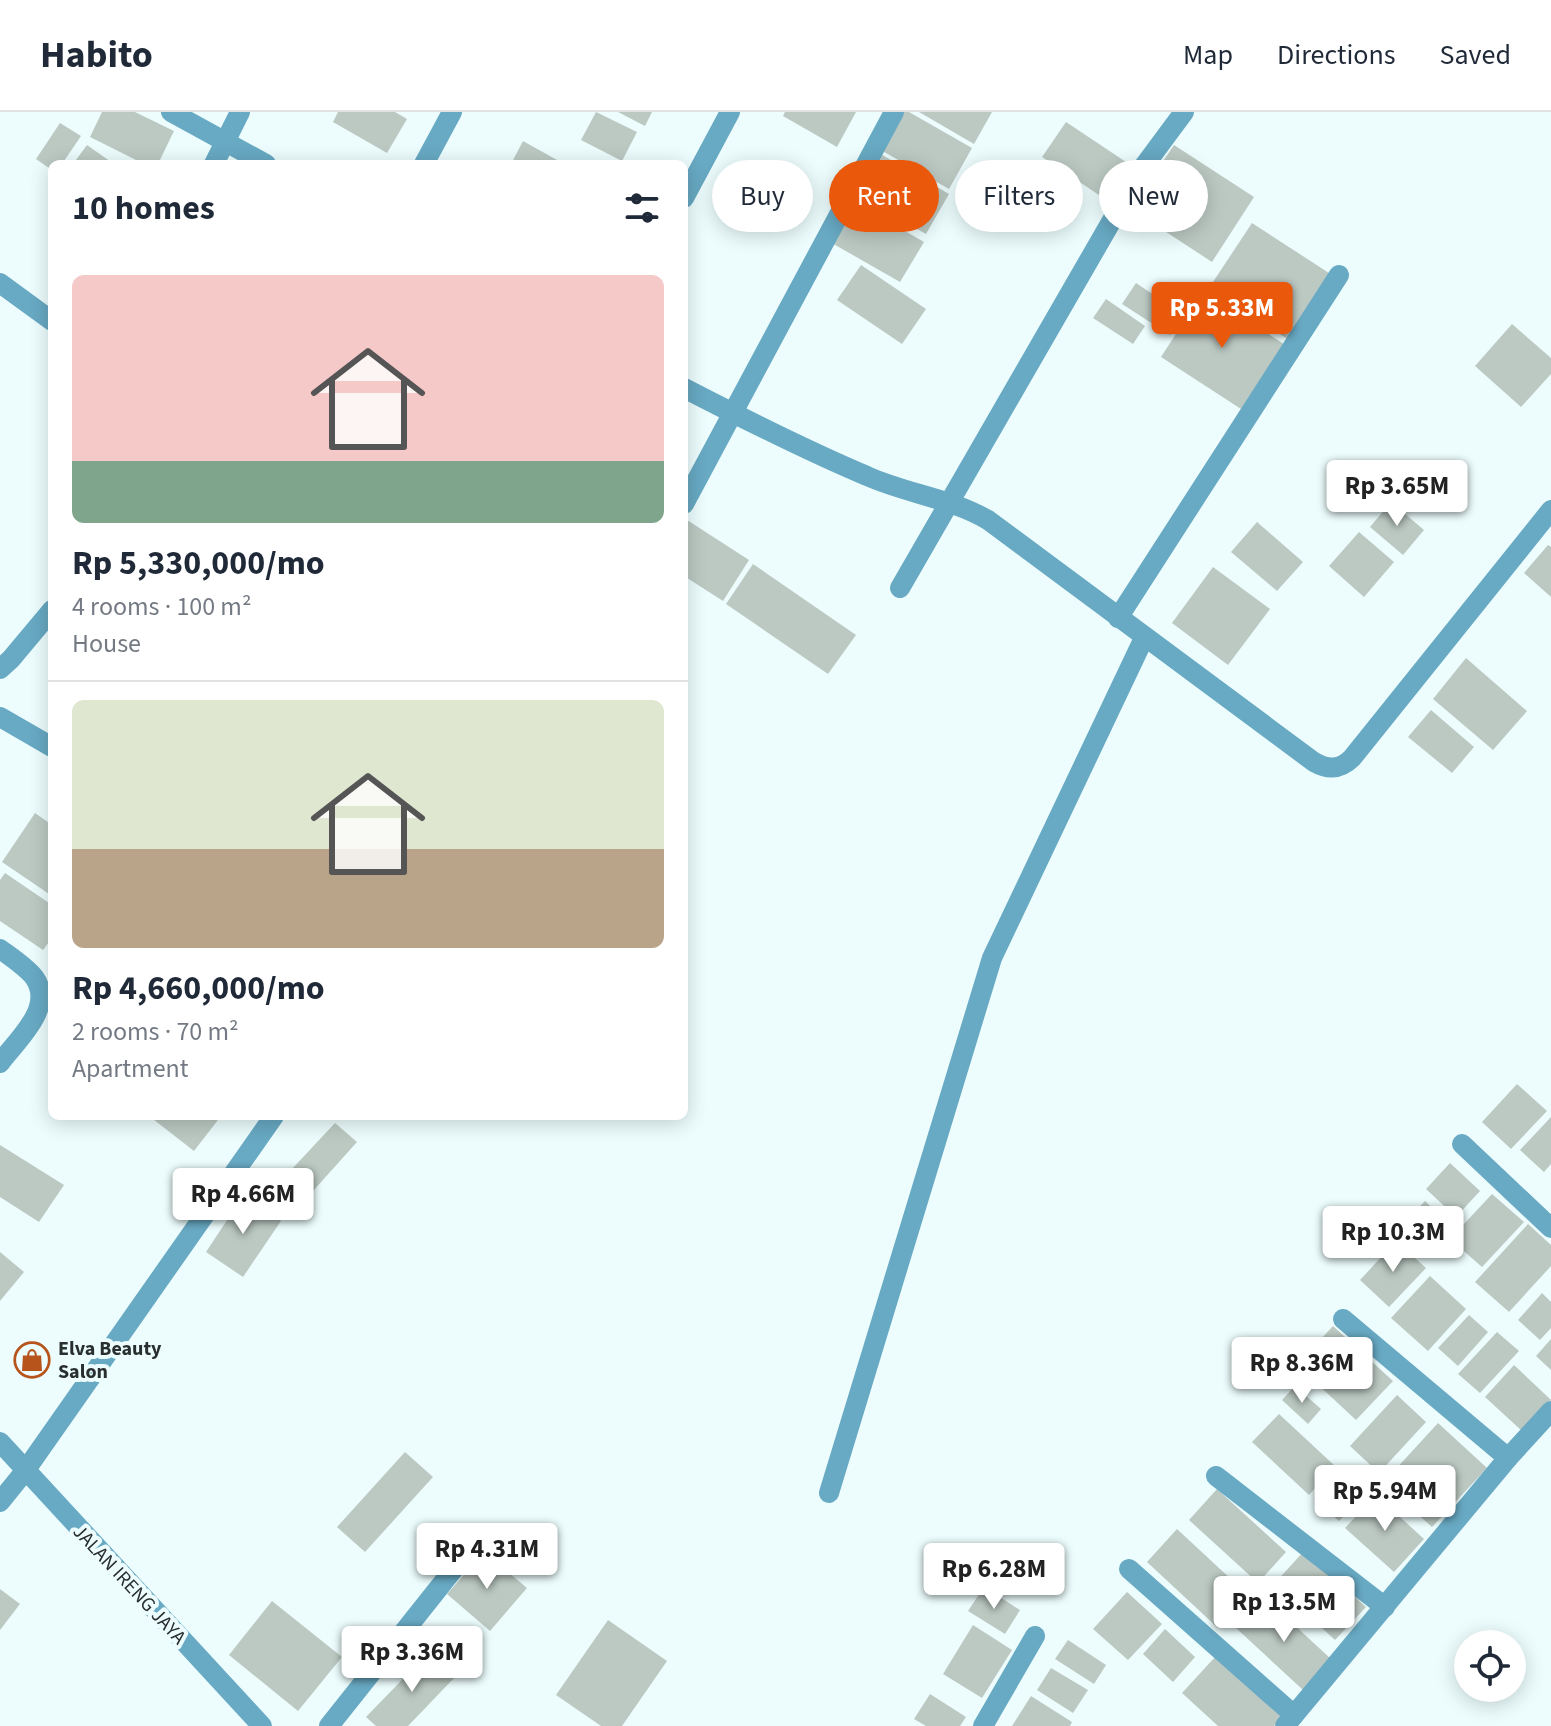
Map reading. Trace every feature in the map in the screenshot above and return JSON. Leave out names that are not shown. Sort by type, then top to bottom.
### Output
[{"type":"street","points":[[171,112],[259,160]]},
{"type":"street","points":[[216,160],[240,112]]},
{"type":"street","points":[[426,160],[452,112]]},
{"type":"street","points":[[688,191],[730,112]]},
{"type":"street","points":[[688,497],[894,112]]},
{"type":"street","points":[[900,588],[1141,170],[1184,112]]},
{"type":"street","points":[[1118,618],[1339,275]]},
{"type":"street","points":[[0,283],[48,318]]},
{"type":"street","points":[[688,390],[868,477],[927,497],[949,500],[988,520],[1144,638],[1314,762],[1327,768],[1341,767],[1352,758],[1551,510]]},
{"type":"street","points":[[0,669],[48,615]]},
{"type":"street","points":[[829,1493],[992,958],[1144,638]]},
{"type":"street","points":[[0,717],[48,745]]},
{"type":"street","points":[[0,949],[33,976],[41,999],[36,1016],[0,1063]]},
{"type":"street","points":[[0,1502],[25,1471],[271,1120]]},
{"type":"street","points":[[1462,1144],[1551,1228]]},
{"type":"street","points":[[1343,1319],[1508,1458]]},
{"type":"street","points":[[1129,1569],[1290,1721],[1508,1458],[1551,1411]]},
{"type":"street","name":"JALAN IRENG JAYA","points":[[0,1442],[262,1726]]},
{"type":"street","points":[[1216,1476],[1385,1607]]},
{"type":"street","points":[[329,1726],[476,1541]]},
{"type":"street","points":[[983,1726],[1035,1636]]},
{"type":"building","points":[[102,112],[135,112],[174,131],[160,160],[136,160],[90,137]]},
{"type":"building","points":[[338,112],[395,112],[407,119],[387,153],[333,122]]},
{"type":"building","points":[[596,112],[637,132],[623,160],[581,140]]},
{"type":"building","points":[[618,112],[652,112],[645,126]]},
{"type":"building","points":[[785,112],[856,112],[837,147],[783,116]]},
{"type":"building","points":[[900,112],[909,112],[972,148],[965,160],[955,160],[955,178],[949,189],[939,183],[939,160],[898,160],[879,149]]},
{"type":"building","points":[[919,112],[992,112],[974,144]]},
{"type":"building","points":[[1066,122],[1123,160],[1099,160],[1099,195],[1083,184],[1083,160],[1046,160],[1042,157]]},
{"type":"building","points":[[60,123],[81,136],[65,160],[48,160],[48,167],[36,159]]},
{"type":"building","points":[[523,141],[557,160],[513,160]]},
{"type":"building","points":[[87,145],[108,160],[76,160]]},
{"type":"building","points":[[1174,145],[1197,160],[1164,160]]},
{"type":"building","points":[[879,153],[891,160],[875,160]]},
{"type":"building","points":[[1208,167],[1254,197],[1212,262],[1166,232],[1208,232]]},
{"type":"building","points":[[939,188],[949,194],[939,211]]},
{"type":"building","points":[[1252,223],[1332,275],[1289,340],[1209,288]]},
{"type":"building","points":[[836,232],[907,232],[924,242],[900,282],[830,242]]},
{"type":"building","points":[[861,265],[926,309],[902,344],[837,300]]},
{"type":"building","points":[[1136,283],[1184,315],[1170,335],[1122,304]]},
{"type":"building","points":[[1203,292],[1284,344],[1241,409],[1161,357]]},
{"type":"building","points":[[1106,299],[1145,326],[1133,344],[1093,318]]},
{"type":"building","points":[[1512,324],[1551,358],[1551,374],[1521,407],[1475,366]]},
{"type":"building","points":[[1391,502],[1424,530],[1403,555],[1370,527]]},
{"type":"building","points":[[688,521],[749,560],[723,601],[688,579]]},
{"type":"building","points":[[1257,522],[1303,562],[1277,591],[1231,552]]},
{"type":"building","points":[[1359,532],[1394,562],[1364,597],[1329,566]]},
{"type":"building","points":[[1548,545],[1551,547],[1551,597],[1524,573]]},
{"type":"building","points":[[753,564],[856,635],[828,674],[726,604]]},
{"type":"building","points":[[1213,567],[1270,609],[1228,665],[1172,623]]},
{"type":"building","points":[[1466,658],[1527,711],[1493,750],[1433,699]]},
{"type":"building","points":[[1431,710],[1474,747],[1452,773],[1408,737]]},
{"type":"building","points":[[35,813],[48,822],[48,893],[2,862]]},
{"type":"building","points":[[5,873],[48,902],[48,943],[43,950],[0,921],[0,880]]},
{"type":"building","points":[[1517,1084],[1547,1111],[1511,1149],[1482,1122]]},
{"type":"building","points":[[1551,1117],[1551,1164],[1544,1172],[1520,1150]]},
{"type":"building","points":[[154,1120],[218,1120],[194,1151]]},
{"type":"building","points":[[335,1123],[357,1142],[313,1191],[291,1170]]},
{"type":"building","points":[[0,1145],[64,1185],[39,1222],[0,1197]]},
{"type":"building","points":[[1450,1163],[1480,1191],[1456,1217],[1426,1189]]},
{"type":"building","points":[[1492,1194],[1524,1222],[1482,1267],[1450,1239]]},
{"type":"building","points":[[243,1196],[281,1221],[243,1277],[206,1252]]},
{"type":"building","points":[[1425,1201],[1451,1226],[1429,1249],[1403,1225]]},
{"type":"building","points":[[1528,1224],[1551,1245],[1551,1266],[1509,1312],[1475,1282]]},
{"type":"building","points":[[1396,1241],[1426,1268],[1389,1307],[1360,1280]]},
{"type":"building","points":[[0,1252],[24,1272],[0,1301]]},
{"type":"building","points":[[1430,1276],[1466,1309],[1428,1351],[1391,1318]]},
{"type":"building","points":[[1542,1293],[1551,1302],[1551,1328],[1540,1340],[1518,1320]]},
{"type":"building","points":[[1469,1315],[1488,1332],[1458,1366],[1438,1348]]},
{"type":"building","points":[[1333,1326],[1393,1381],[1356,1420],[1297,1365]]},
{"type":"building","points":[[1497,1332],[1519,1351],[1480,1393],[1458,1374]]},
{"type":"building","points":[[1551,1339],[1551,1370],[1536,1356]]},
{"type":"building","points":[[1514,1365],[1551,1400],[1522,1431],[1485,1397]]},
{"type":"building","points":[[1295,1386],[1321,1409],[1308,1424],[1282,1400]]},
{"type":"building","points":[[1397,1395],[1426,1422],[1379,1473],[1350,1446]]},
{"type":"building","points":[[1279,1414],[1335,1466],[1309,1495],[1252,1442]]},
{"type":"building","points":[[1438,1423],[1487,1468],[1432,1527],[1383,1483]]},
{"type":"building","points":[[405,1452],[433,1477],[365,1552],[337,1527]]},
{"type":"building","points":[[1344,1466],[1369,1489],[1339,1521],[1314,1499]]},
{"type":"building","points":[[1217,1489],[1286,1552],[1258,1583],[1189,1520]]},
{"type":"building","points":[[1376,1495],[1424,1539],[1394,1572],[1345,1528]]},
{"type":"building","points":[[1177,1529],[1248,1595],[1218,1628],[1147,1562]]},
{"type":"building","points":[[1305,1550],[1366,1607],[1335,1640],[1274,1584]]},
{"type":"building","points":[[484,1552],[527,1588],[490,1631],[447,1594]]},
{"type":"building","points":[[984,1587],[1020,1610],[1005,1634],[968,1611]]},
{"type":"building","points":[[0,1589],[20,1604],[0,1630]]},
{"type":"building","points":[[1127,1592],[1162,1624],[1128,1660],[1093,1629]]},
{"type":"building","points":[[1264,1597],[1331,1659],[1303,1690],[1236,1628]]},
{"type":"building","points":[[272,1601],[342,1657],[298,1711],[229,1655]]},
{"type":"building","points":[[608,1620],[667,1661],[622,1726],[601,1726],[556,1695]]},
{"type":"building","points":[[973,1625],[1012,1650],[982,1698],[943,1674]]},
{"type":"building","points":[[1165,1629],[1195,1657],[1173,1682],[1143,1654]]},
{"type":"building","points":[[1068,1640],[1106,1665],[1094,1684],[1055,1659]]},
{"type":"building","points":[[429,1652],[455,1677],[408,1726],[376,1726],[366,1717]]},
{"type":"building","points":[[1216,1656],[1282,1717],[1274,1726],[1218,1726],[1182,1693]]},
{"type":"building","points":[[1051,1668],[1088,1690],[1073,1713],[1037,1690]]},
{"type":"building","points":[[930,1694],[966,1717],[960,1726],[926,1726],[914,1719]]},
{"type":"building","points":[[1031,1696],[1072,1722],[1070,1726],[1012,1726]]},
{"type":"place","name":"Elva Beauty Salon","points":[[32,1360]]}]
